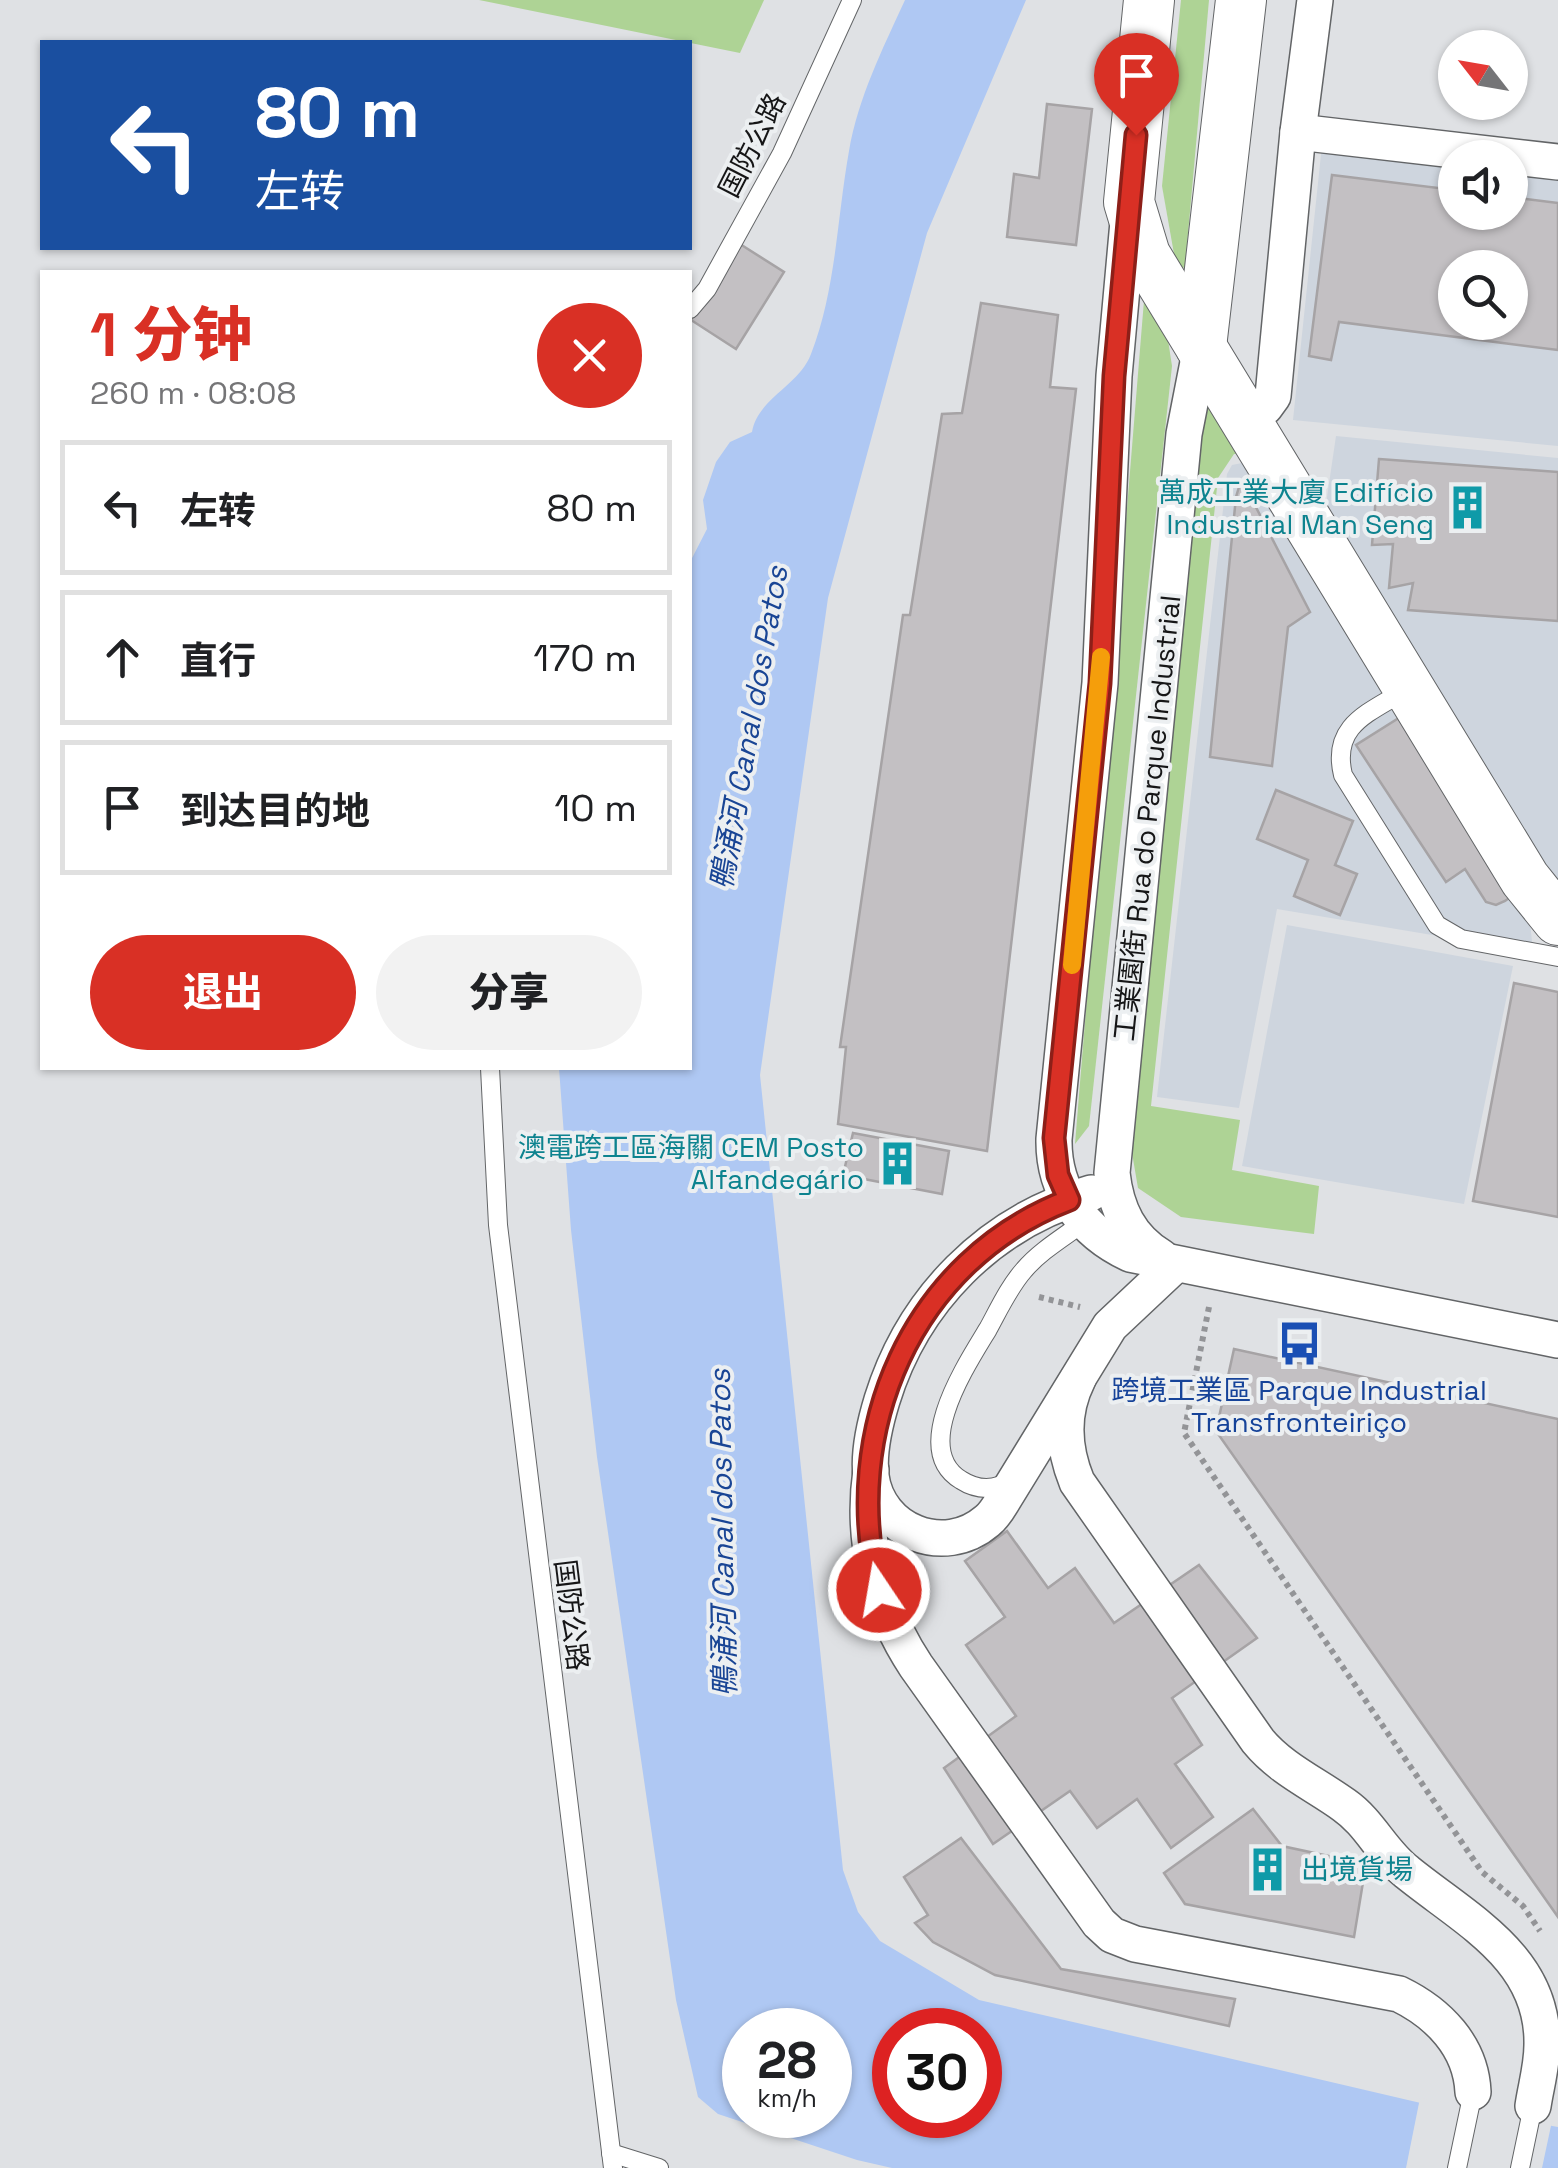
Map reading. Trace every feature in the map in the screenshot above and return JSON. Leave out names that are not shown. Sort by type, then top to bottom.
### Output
[{"type":"main road","points":[[1149,0],[1130,202],[1145,254],[1525,880],[1558,920]]},
{"type":"main road","points":[[1201,347],[1241,0]]},
{"type":"street","points":[[1245,420],[1265,407],[1273,396],[1315,0]]},
{"type":"street","points":[[1298,132],[1558,162]]},
{"type":"street","points":[[1076,1211],[1058,1175],[1054,1138],[1100,683],[1114,376],[1130,202]]},
{"type":"street","name":"工業園街 Rua do Parque Industrial","points":[[1176,1264],[1148,1249],[1132,1232],[1114,1188],[1184,434],[1201,347]]},
{"type":"street","points":[[1114,1188],[1076,1211],[1022,1222],[987,1245],[928,1306],[906,1342],[888,1382],[874,1436],[868,1534],[879,1590],[894,1630],[1098,1923],[1112,1935],[1135,1944],[1399,1994],[1430,2012],[1448,2029],[1466,2060],[1473,2092]]},
{"type":"street","name":"工業園街 Rua do Parque Industrial","points":[[1076,1211],[1108,1243],[1130,1254],[1558,1340]]},
{"type":"street","points":[[871,1470],[876,1494],[888,1515],[918,1535],[942,1539],[966,1534],[986,1522],[1110,1326],[1176,1264]]},
{"type":"street","points":[[1078,1379],[1069,1400],[1065,1436],[1077,1482],[1258,1740],[1284,1766],[1353,1811],[1396,1862],[1492,1937],[1519,1967],[1537,2004],[1542,2031],[1542,2058],[1532,2106]]},
{"type":"lane","name":"国防公路","points":[[692,307],[707,290],[782,153],[852,0]]},
{"type":"lane","points":[[1409,688],[1355,722],[1345,734],[1340,747],[1343,775],[1438,925],[1461,939],[1558,957]]},
{"type":"lane","name":"国防公路","points":[[490,1070],[498,1225],[612,2160]]},
{"type":"lane","points":[[1022,1469],[1005,1484],[976,1487],[955,1476],[947,1467],[940,1444],[949,1400],[1016,1281],[1076,1211]]},
{"type":"lane","points":[[1457,2168],[1473,2092]]},
{"type":"lane","points":[[1520,2168],[1532,2106]]},
{"type":"lane","points":[[612,2160],[660,2168]]},
{"type":"path","points":[[1216,1272],[1184,1434],[1482,1872],[1523,1906],[1549,1944]]},
{"type":"path","points":[[1016,1281],[1036,1296],[1074,1304],[1110,1326]]},
{"type":"shaded area","points":[[1322,145],[1438,157],[1438,230],[1528,230],[1528,167],[1558,170],[1558,446],[1293,420]]},
{"type":"shaded area","points":[[1336,436],[1558,458],[1558,899],[1322,531]]},
{"type":"shaded area","points":[[1242,463],[1254,468],[1529,911],[1533,952],[1277,909],[1239,1108],[1157,1097],[1227,474],[1232,465]]},
{"type":"shaded area","points":[[1287,925],[1513,966],[1464,1204],[1242,1166]]},
{"type":"green space","points":[[479,0],[764,0],[740,53],[692,43],[692,40]]},
{"type":"green space","points":[[1181,0],[1209,0],[1185,267],[1180,269],[1176,265],[1162,186]]},
{"type":"green space","points":[[1146,276],[1168,340],[1172,366],[1089,1126],[1075,1144]]},
{"type":"green space","points":[[1211,396],[1254,454],[1234,454],[1218,478],[1151,1106],[1240,1120],[1232,1170],[1319,1186],[1314,1234],[1181,1217],[1138,1188],[1132,1153],[1199,445]]},
{"type":"water","name":"鴨涌河 Canal dos Patos","points":[[905,0],[1026,0],[927,233],[828,598],[760,1075],[843,1870],[858,1912],[880,1941],[979,2000],[1425,2104],[1558,2127],[1558,2168],[892,2168],[791,2138],[852,2138],[852,2008],[722,2008],[722,2115],[698,2097],[676,2000],[597,1457],[571,1230],[559,1070],[692,1070],[692,558],[707,529],[703,500],[716,462],[730,442],[752,432],[762,410],[798,375],[811,354],[831,279],[858,112]]},
{"type":"pier","points":[[1420,2098],[1552,2121],[1542,2168],[1406,2168]]},
{"type":"building","points":[[1047,104],[1092,109],[1076,245],[1007,237],[1014,174],[1039,178]]},
{"type":"building","points":[[1332,175],[1438,188],[1438,230],[1528,230],[1528,199],[1558,203],[1558,350],[1480,340],[1528,340],[1528,250],[1438,250],[1438,335],[1339,322],[1331,360],[1309,356]]},
{"type":"building","points":[[740,244],[784,272],[736,349],[692,318]]},
{"type":"building","points":[[981,303],[1058,315],[1050,387],[1076,389],[987,1151],[838,1124],[846,1047],[840,1047],[903,615],[910,615],[942,414],[962,413]]},
{"type":"building","name":"萬成工業大廈 Edifício Industrial Man Seng","points":[[1379,459],[1558,472],[1558,621],[1408,610],[1413,583],[1389,588],[1393,544],[1372,545]]},
{"type":"building","points":[[1245,486],[1310,612],[1288,627],[1272,766],[1210,757],[1236,497],[1239,487]]},
{"type":"building","points":[[1402,716],[1515,894],[1505,901],[1496,905],[1486,902],[1465,869],[1446,882],[1356,745]]},
{"type":"building","points":[[1276,790],[1353,821],[1335,865],[1357,874],[1340,915],[1294,896],[1308,860],[1257,839]]},
{"type":"building","points":[[1514,983],[1558,992],[1558,1217],[1473,1201]]},
{"type":"building","name":"澳電跨工區海關 CEM Posto Alfandegário","points":[[853,1133],[949,1151],[942,1194],[843,1175]]},
{"type":"building","points":[[1234,1349],[1558,1419],[1558,1917],[1216,1431]]},
{"type":"building","points":[[1007,1531],[1048,1588],[1075,1568],[1114,1623],[1199,1565],[1257,1638],[1172,1698],[1202,1745],[1175,1764],[1213,1817],[1171,1848],[1137,1799],[1097,1828],[1070,1791],[993,1844],[944,1768],[1016,1716],[966,1645],[1005,1617],[965,1561]]},
{"type":"building","name":"出境貨場","points":[[1253,1809],[1282,1846],[1366,1864],[1354,1937],[1185,1904],[1164,1873]]},
{"type":"building","points":[[961,1838],[1061,1969],[1235,1999],[1229,2026],[995,1975],[933,1942],[915,1923],[928,1915],[904,1877]]},
{"type":"slow traffic","points":[[1072,965],[1101,657]]},
{"type":"place","name":"萬成工業大廈 Edifício Industrial Man Seng","points":[[1467,508]]},
{"type":"place","name":"澳電跨工區海關 CEM Posto Alfandegário","points":[[897,1163]]},
{"type":"place","name":"跨境工業區 Parque Industrial Transfronteiriço","points":[[1299,1344]]},
{"type":"place","name":"出境貨場","points":[[1268,1869]]},
{"type":"route","points":[[879,1590],[867,1506],[874,1436],[893,1368],[928,1306],[965,1264],[1010,1229],[1069,1200],[1058,1175],[1054,1138],[1100,683],[1114,376],[1136,135]]}]
